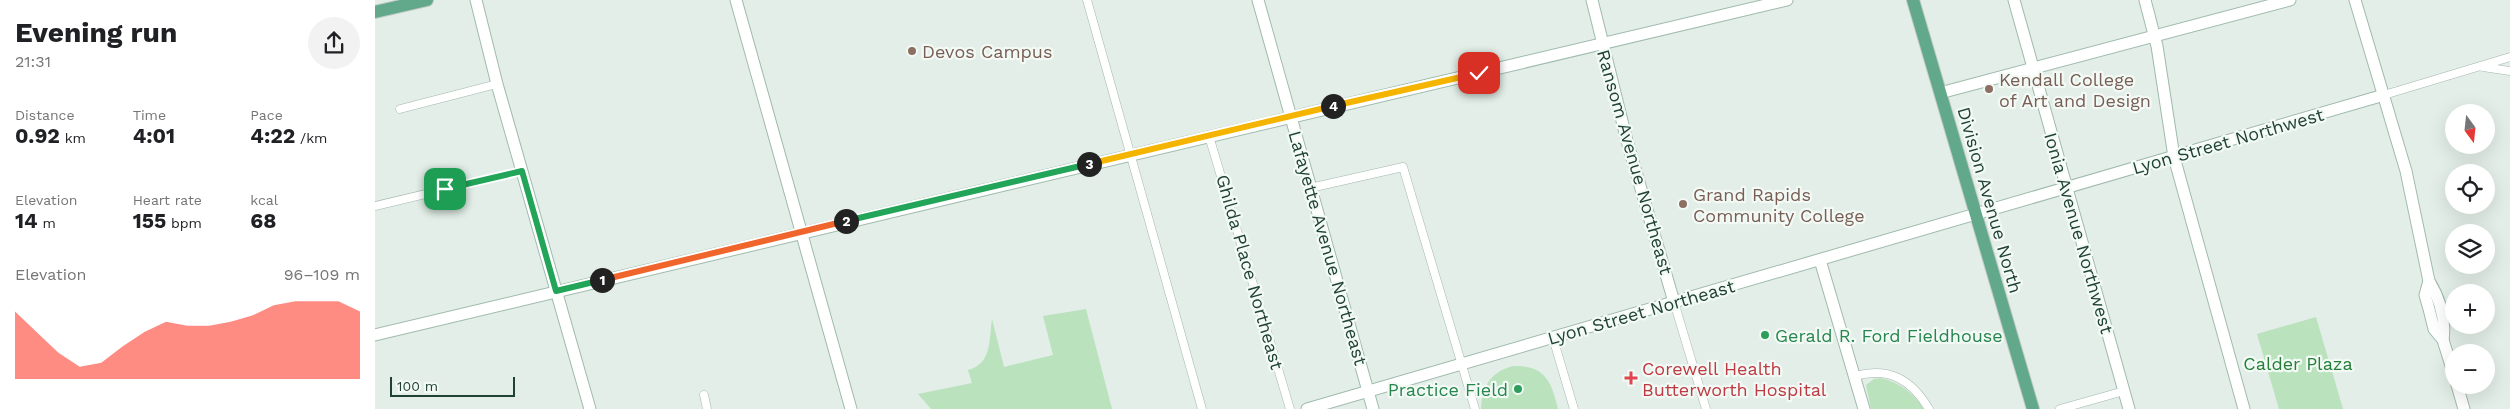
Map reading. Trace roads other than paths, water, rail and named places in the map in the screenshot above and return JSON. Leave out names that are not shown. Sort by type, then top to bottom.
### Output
[{"type":"main road","points":[[375,12],[427,0]]},
{"type":"main road","name":"Division Avenue North","points":[[1913,0],[2033,409]]},
{"type":"street","points":[[476,0],[497,84],[590,409]]},
{"type":"street","points":[[736,0],[851,409]]},
{"type":"street","points":[[1087,0],[1202,409]]},
{"type":"street","name":"Lafayette Avenue Northeast","points":[[1258,0],[1373,409]]},
{"type":"street","name":"Ransom Avenue Northeast","points":[[1591,0],[1627,141],[1706,409]]},
{"type":"street","points":[[375,335],[1290,116],[1602,45],[1746,5],[1787,0]]},
{"type":"street","name":"Ionia Avenue Northwest","points":[[2014,0],[2129,409]]},
{"type":"street","points":[[2145,0],[2155,36],[2174,157],[2244,409]]},
{"type":"street","points":[[1940,92],[2291,0]]},
{"type":"street","points":[[2355,0],[2416,209],[2429,281],[2437,295],[2445,327],[2443,340],[2445,346]]},
{"type":"street","name":"Lyon Street Northwest","points":[[1976,215],[2510,57]]},
{"type":"street","name":"Lyon Street Northwest","points":[[2479,66],[2510,70]]},
{"type":"street","points":[[400,110],[497,84]]},
{"type":"street","name":"Ghilda Place Northeast","points":[[1209,136],[1290,409]]},
{"type":"street","points":[[1310,188],[1403,166],[1475,409]]},
{"type":"street","points":[[375,206],[522,171]]},
{"type":"street","name":"Lyon Street Northeast","points":[[1307,409],[1976,215]]},
{"type":"street","points":[[1820,260],[1864,409]]},
{"type":"street","points":[[1553,338],[1574,409]]},
{"type":"street","points":[[1855,376],[1871,371],[1891,375],[1921,395],[1929,409]]},
{"type":"street","points":[[2060,409],[2124,391]]},
{"type":"street","points":[[2460,394],[2464,409]]},
{"type":"street","points":[[704,396],[707,409]]},
{"type":"place","name":"Devos Campus","points":[[912,51]]},
{"type":"place","name":"Kendall College of Art and Design","points":[[1989,89]]},
{"type":"place","name":"Grand Rapids Community College","points":[[1683,204]]},
{"type":"place","name":"Gerald R. Ford Fieldhouse","points":[[1765,335]]},
{"type":"place","name":"Corewell Health Butterworth Hospital","points":[[1631,378]]},
{"type":"place","name":"Practice Field","points":[[1518,389]]},
{"type":"park label","name":"Calder Plaza","points":[[2298,363]]}]
